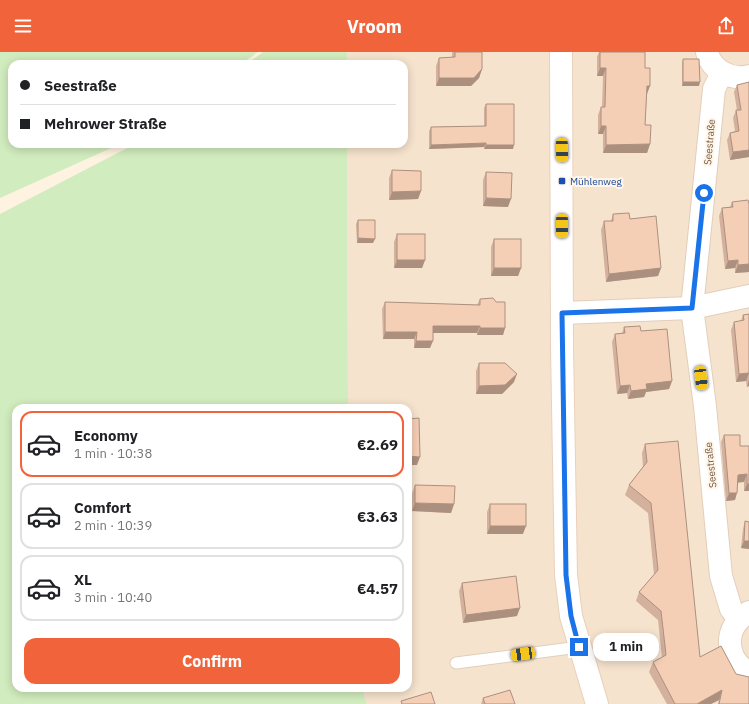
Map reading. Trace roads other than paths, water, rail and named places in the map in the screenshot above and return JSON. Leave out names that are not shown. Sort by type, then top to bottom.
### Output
[{"type":"street","points":[[561,52],[562,313],[566,575],[571,616],[597,704]]},
{"type":"street","points":[[707,52],[714,65],[722,72],[733,77],[749,76]]},
{"type":"street","name":"Seestraße","points":[[722,72],[714,89],[692,308],[705,406],[721,576],[731,608],[744,616]]},
{"type":"street","points":[[562,313],[692,308],[749,296]]},
{"type":"street","points":[[744,616],[733,628],[730,639],[730,650],[734,660],[749,673]]},
{"type":"lane","points":[[456,663],[579,647]]},
{"type":"place","name":"Mühlenweg","points":[[562,181]]}]
